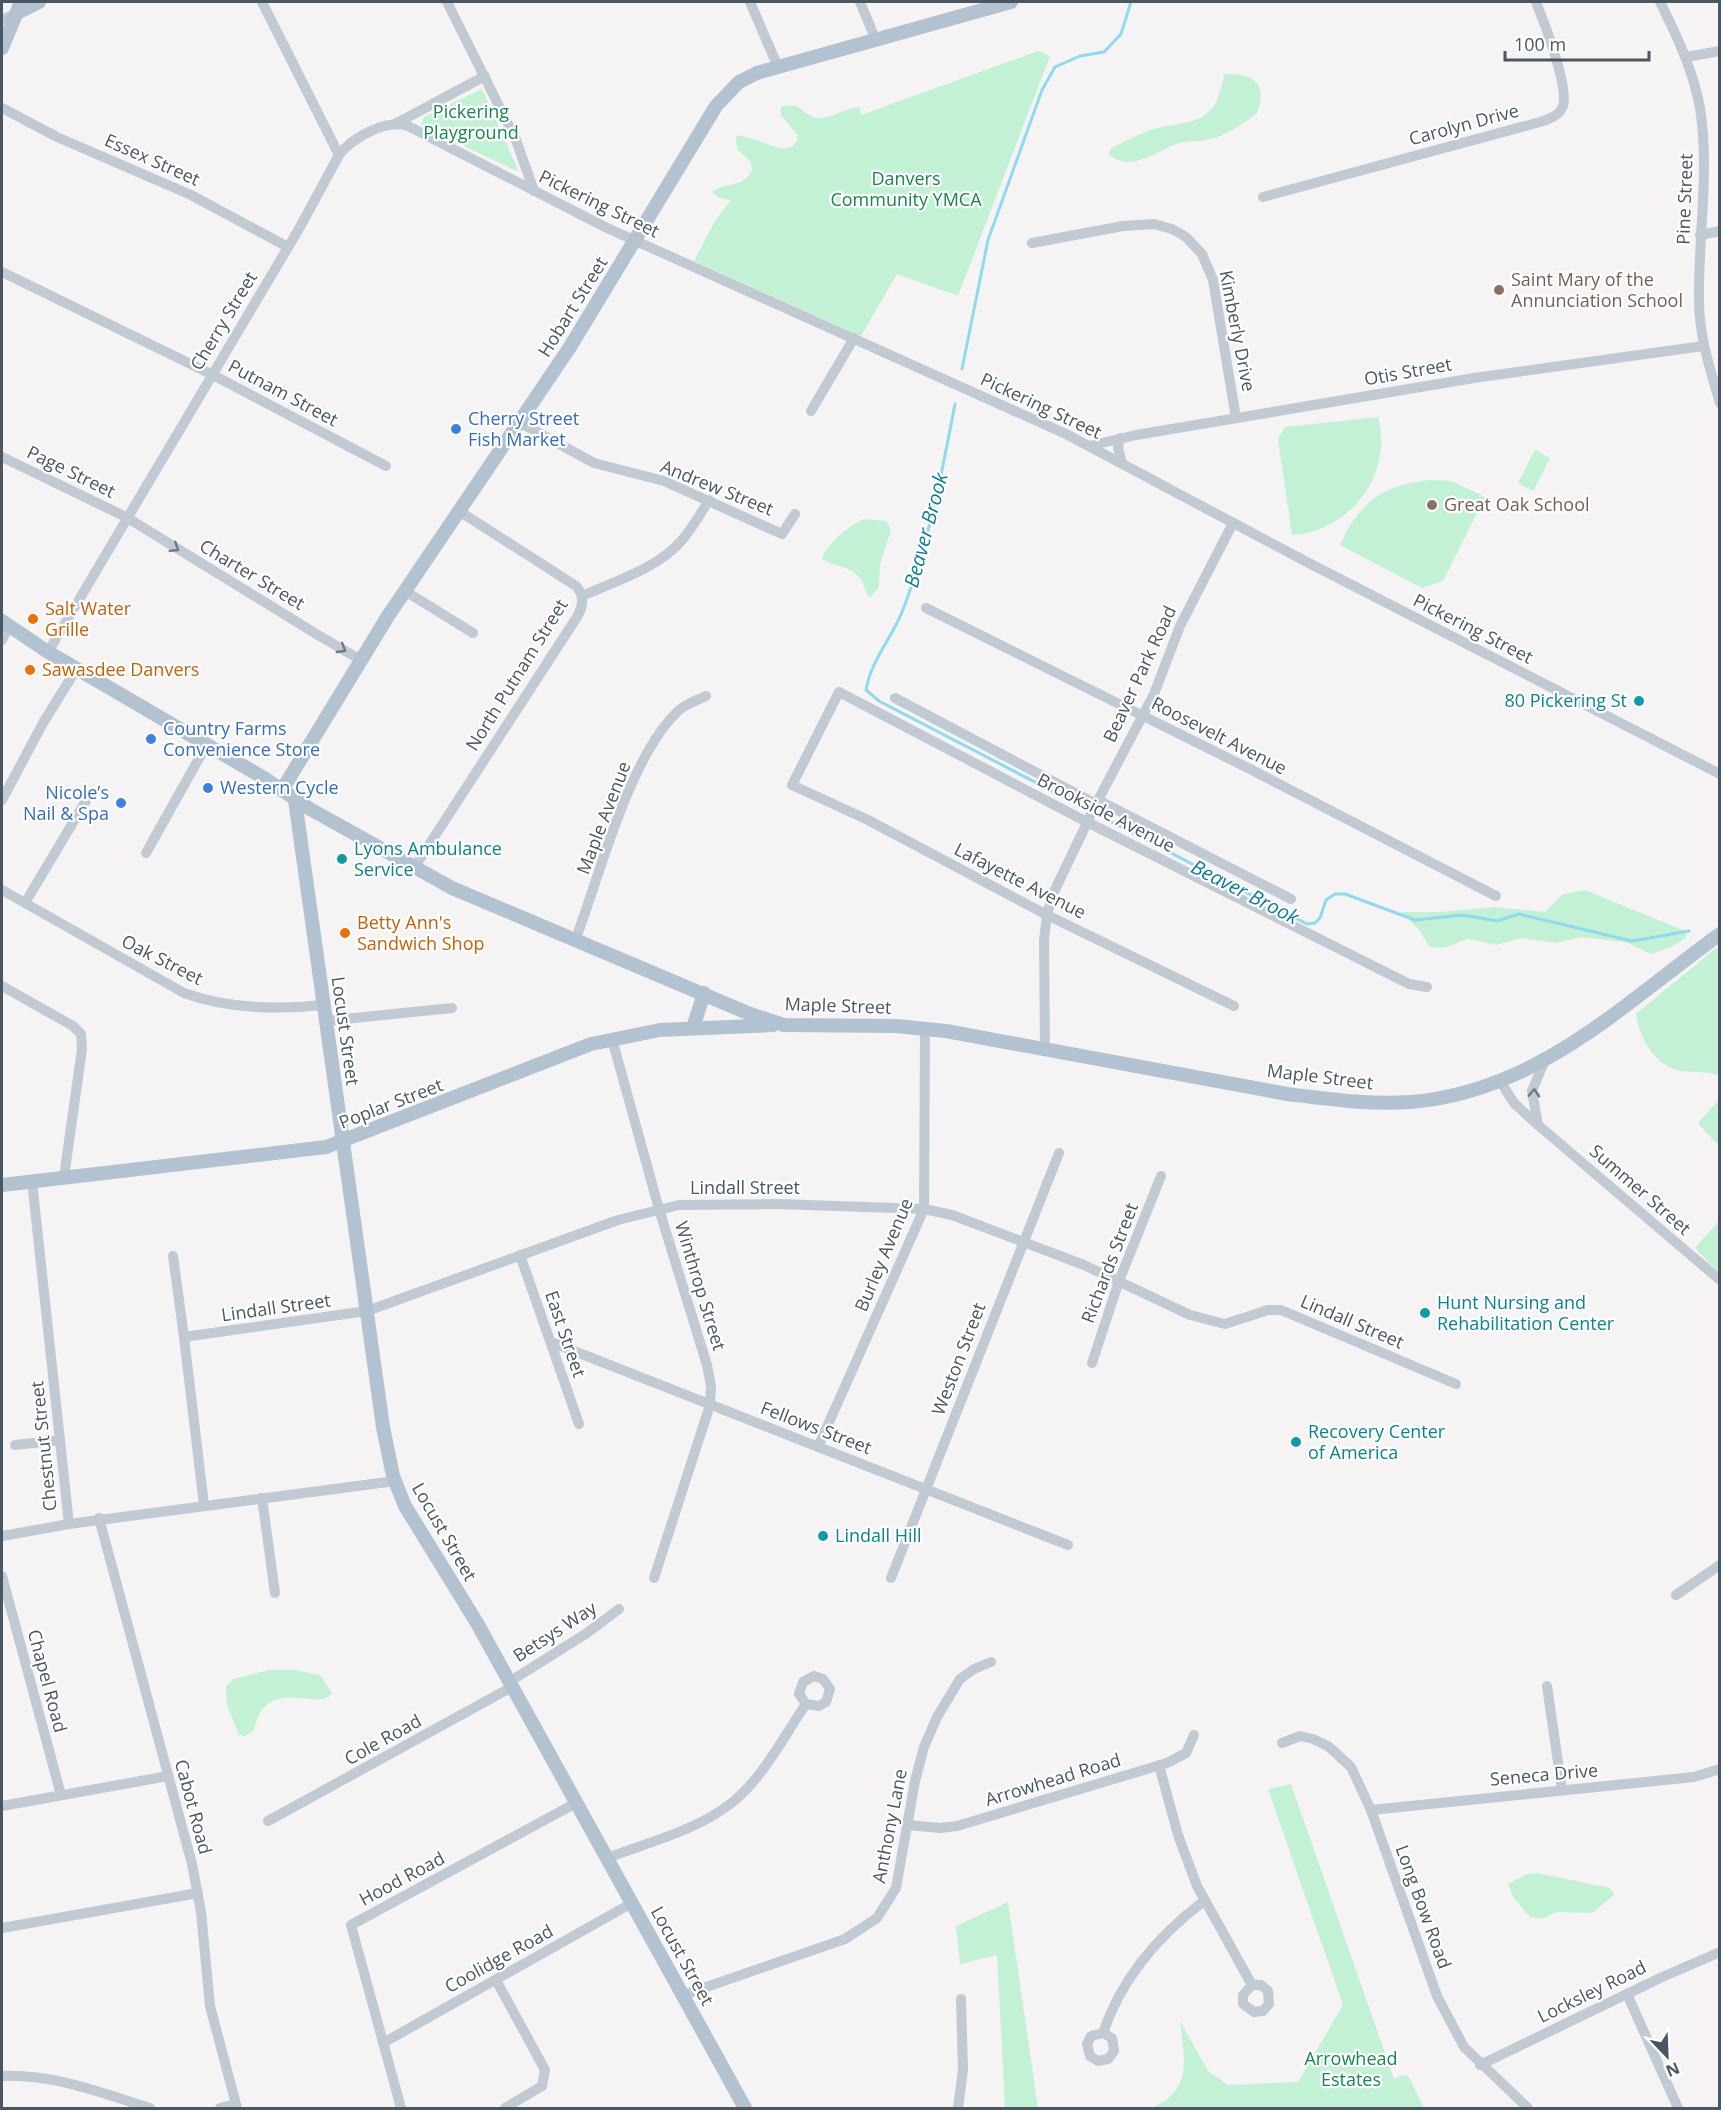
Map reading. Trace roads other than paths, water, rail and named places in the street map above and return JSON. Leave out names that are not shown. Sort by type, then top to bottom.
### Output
[{"type":"main road","points":[[2,48],[19,7],[39,2]]},
{"type":"main road","name":"Hobart Street","points":[[282,790],[405,591],[570,347],[716,106],[729,91],[747,77],[778,67],[875,38],[1011,2]]},
{"type":"main road","name":"Maple Street","points":[[5,624],[207,744],[295,800],[414,868],[493,908],[784,1025],[896,1026],[925,1029],[1330,1099],[1411,1102],[1448,1096],[1500,1080],[1544,1062],[1575,1043],[1719,934]]},
{"type":"main road","name":"Locust Street","points":[[295,800],[383,1427],[395,1481],[405,1506],[477,1623],[745,2109]]},
{"type":"main road","points":[[693,1028],[704,993]]},
{"type":"main road","name":"Poplar Street","points":[[2,1185],[326,1147],[591,1044],[660,1030],[784,1025]]},
{"type":"street","points":[[262,2],[339,155],[347,145],[397,123],[485,76]]},
{"type":"street","points":[[447,2],[516,140],[534,190]]},
{"type":"street","points":[[750,2],[778,67]]},
{"type":"street","points":[[860,2],[875,38]]},
{"type":"street","name":"Carolyn Drive","points":[[1263,197],[1540,122],[1556,115],[1563,105],[1564,94],[1553,49],[1536,2]]},
{"type":"street","name":"Pine Street","points":[[1660,2],[1686,57],[1701,121],[1701,235],[1698,302],[1703,346],[1719,403]]},
{"type":"street","points":[[2,20],[19,7]]},
{"type":"street","points":[[1686,57],[1719,51]]},
{"type":"street","name":"Essex Street","points":[[2,108],[57,136],[191,195],[288,247]]},
{"type":"street","name":"Pickering Street","points":[[397,123],[635,241],[1089,446],[1719,774]]},
{"type":"street","name":"Cherry Street","points":[[48,651],[288,247],[339,155]]},
{"type":"street","name":"Kimberly Drive","points":[[1032,243],[1123,226],[1154,224],[1172,228],[1186,237],[1202,254],[1214,280],[1236,418]]},
{"type":"street","points":[[1701,235],[1719,231]]},
{"type":"street","name":"Putnam Street","points":[[2,272],[212,374],[386,466]]},
{"type":"street","points":[[811,411],[854,338]]},
{"type":"street","name":"Otis Street","points":[[1089,446],[1120,438],[1474,378],[1703,346]]},
{"type":"street","name":"Andrew Street","points":[[519,422],[594,463],[664,481],[783,534],[795,514]]},
{"type":"street","points":[[1120,438],[1118,448],[1122,463]]},
{"type":"street","name":"Page Street","points":[[2,457],[126,517]]},
{"type":"street","points":[[582,596],[651,565],[683,540],[709,500]]},
{"type":"street","name":"North Putnam Street","points":[[414,868],[581,609],[582,596],[576,586],[459,511]]},
{"type":"street","name":"Charter Street","points":[[126,517],[318,635],[354,656],[362,658]]},
{"type":"street","name":"Beaver Park Road","points":[[1045,1049],[1047,915],[1052,896],[1142,716],[1180,626],[1233,523]]},
{"type":"street","points":[[405,591],[473,633]]},
{"type":"street","name":"Roosevelt Avenue","points":[[926,608],[1496,896]]},
{"type":"street","points":[[2,640],[5,624]]},
{"type":"street","points":[[2,800],[43,723],[77,668]]},
{"type":"street","name":"Brookside Avenue","points":[[792,785],[839,692],[1087,822],[1409,984],[1427,987]]},
{"type":"street","name":"Maple Avenue","points":[[575,941],[632,784],[648,753],[679,709],[706,696]]},
{"type":"street","name":"Brookside Avenue","points":[[895,698],[1291,899]]},
{"type":"street","points":[[146,854],[207,744]]},
{"type":"street","name":"Lafayette Avenue","points":[[792,785],[868,820],[1047,915],[1149,962],[1234,1006]]},
{"type":"street","points":[[25,903],[87,799]]},
{"type":"street","name":"Oak Street","points":[[2,890],[163,983],[199,999],[262,1008],[323,1005]]},
{"type":"street","points":[[2,986],[73,1026],[81,1035],[82,1049],[64,1177]]},
{"type":"street","points":[[325,1021],[453,1008]]},
{"type":"street","name":"Burley Avenue","points":[[818,1447],[924,1209],[925,1029]]},
{"type":"street","name":"Winthrop Street","points":[[612,1039],[659,1209],[707,1365],[711,1386],[710,1405],[654,1578]]},
{"type":"street","points":[[1538,1125],[1532,1091],[1544,1062]]},
{"type":"street","name":"Summer Street","points":[[1500,1080],[1514,1103],[1538,1125],[1719,1280]]},
{"type":"street","name":"Weston Street","points":[[891,1578],[982,1342],[1059,1154]]},
{"type":"street","name":"Richards Street","points":[[1092,1363],[1119,1281],[1161,1176]]},
{"type":"street","name":"Chestnut Street","points":[[32,1181],[69,1524],[99,1518],[395,1481]]},
{"type":"street","name":"Lindall Street","points":[[184,1337],[367,1311],[618,1220],[679,1205],[777,1204],[924,1209],[952,1215],[1024,1242],[1119,1281],[1190,1315],[1225,1324],[1268,1310],[1281,1310],[1456,1384]]},
{"type":"street","name":"East Street","points":[[520,1255],[579,1424]]},
{"type":"street","points":[[174,1256],[204,1505]]},
{"type":"street","name":"Fellows Street","points":[[551,1342],[1068,1545]]},
{"type":"street","points":[[15,1445],[60,1440]]},
{"type":"street","points":[[262,1498],[275,1593]]},
{"type":"street","name":"Cabot Road","points":[[99,1518],[198,1893],[210,2006],[236,2106]]},
{"type":"street","points":[[2,1536],[69,1524]]},
{"type":"street","points":[[1676,1595],[1719,1565]]},
{"type":"street","name":"Chapel Road","points":[[2,1576],[61,1796]]},
{"type":"street","name":"Betsys Way","points":[[511,1684],[620,1609]]},
{"type":"street","name":"Anthony Lane","points":[[683,1995],[828,1945],[869,1926],[885,1908],[896,1888],[915,1781],[924,1747],[945,1701],[960,1679],[974,1669],[992,1662]]},
{"type":"street","name":"Cole Road","points":[[268,1821],[511,1684]]},
{"type":"street","points":[[1547,1686],[1562,1790]]},
{"type":"street","points":[[607,1858],[693,1825],[725,1808],[749,1786],[806,1704]]},
{"type":"street","name":"Arrowhead Road","points":[[908,1825],[940,1828],[957,1826],[1159,1766],[1182,1756],[1190,1748],[1194,1735]]},
{"type":"street","name":"Long Bow Road","points":[[1282,1743],[1300,1736],[1328,1746],[1351,1767],[1371,1810],[1437,1996],[1464,2047],[1528,2109]]},
{"type":"street","points":[[1159,1766],[1185,1853],[1204,1901],[1252,1985]]},
{"type":"street","name":"Seneca Drive","points":[[1371,1810],[1694,1777],[1719,1770]]},
{"type":"street","points":[[2,1806],[168,1776]]},
{"type":"street","name":"Hood Road","points":[[383,2043],[351,1926],[576,1803]]},
{"type":"street","points":[[2,1928],[198,1893]]},
{"type":"street","points":[[1103,2033],[1123,1990],[1149,1952],[1176,1922],[1204,1901]]},
{"type":"street","name":"Coolidge Road","points":[[383,2043],[632,1903]]},
{"type":"street","name":"Locksley Road","points":[[1480,2065],[1719,1952]]},
{"type":"street","points":[[496,1980],[544,2070],[542,2086],[505,2109]]},
{"type":"street","points":[[1627,1994],[1678,2109]]},
{"type":"street","points":[[958,2109],[963,2081],[961,1999]]},
{"type":"street","points":[[383,2043],[401,2109]]},
{"type":"street","points":[[2,2076],[31,2077],[82,2086],[150,2109]]},
{"type":"street","points":[[220,2109],[236,2106]]},
{"type":"waterway","name":"Beaver Brook","points":[[962,369],[988,240],[1042,90],[1055,67],[1080,56],[1104,52],[1121,34],[1131,2]]},
{"type":"waterway","name":"Beaver Brook","points":[[955,404],[940,481],[921,557],[900,618],[873,668],[866,690],[879,701],[1083,807]]},
{"type":"waterway","name":"Beaver Brook","points":[[1108,820],[1307,924],[1315,923],[1320,918],[1326,900],[1335,894],[1345,894],[1415,920],[1463,915],[1497,921],[1519,914],[1632,941],[1689,931]]},
{"type":"place","name":"Saint Mary of the Annunciation School","points":[[1499,290]]},
{"type":"place","name":"Cherry Street Fish Market","points":[[456,429]]},
{"type":"place","name":"Great Oak School","points":[[1432,505]]},
{"type":"place","name":"Salt Water Grille","points":[[33,619]]},
{"type":"place","name":"Sawasdee Danvers","points":[[30,670]]},
{"type":"place","name":"80 Pickering St","points":[[1639,701]]},
{"type":"place","name":"Country Farms Convenience Store","points":[[151,739]]},
{"type":"place","name":"Western Cycle","points":[[208,788]]},
{"type":"place","name":"Nicole’s Nail & Spa","points":[[121,803]]},
{"type":"place","name":"Lyons Ambulance Service","points":[[342,859]]},
{"type":"place","name":"Betty Ann's Sandwich Shop","points":[[345,933]]},
{"type":"place","name":"Hunt Nursing and Rehabilitation Center","points":[[1425,1313]]},
{"type":"place","name":"Recovery Center of America","points":[[1296,1442]]},
{"type":"place","name":"Lindall Hill","points":[[823,1536]]},
{"type":"park label","name":"Pickering Playground","points":[[471,122]]},
{"type":"park label","name":"Danvers Community YMCA","points":[[906,189]]},
{"type":"park label","name":"Arrowhead Estates","points":[[1351,2069]]}]
